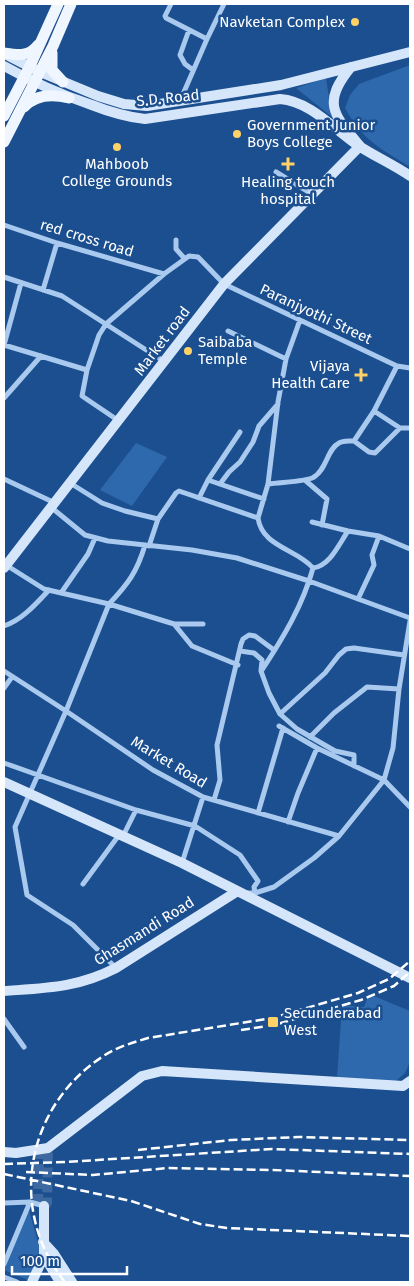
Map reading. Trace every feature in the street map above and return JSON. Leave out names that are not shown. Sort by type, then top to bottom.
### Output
[{"type":"main road","points":[[4,142],[19,112],[42,40],[58,4]]},
{"type":"main road","points":[[4,116],[53,46],[71,4]]},
{"type":"main road","points":[[4,53],[27,54],[35,49],[42,40]]},
{"type":"main road","points":[[53,46],[52,70],[63,82]]},
{"type":"main road","points":[[19,112],[36,98],[47,95],[69,98]]},
{"type":"street","points":[[171,4],[165,18],[207,39]]},
{"type":"street","points":[[180,101],[224,4]]},
{"type":"street","points":[[189,30],[180,55],[193,70]]},
{"type":"street","name":"S.D. Road","points":[[32,75],[63,82],[124,104],[147,106],[281,85],[410,52]]},
{"type":"street","points":[[4,53],[32,75]]},
{"type":"street","points":[[4,66],[32,75]]},
{"type":"street","points":[[351,67],[341,79],[335,91],[334,108],[337,119],[360,146],[410,176]]},
{"type":"street","name":"S.D. Road","points":[[32,75],[69,98],[110,112],[145,118],[280,99],[300,104],[360,146]]},
{"type":"street","name":"Market road","points":[[5,566],[224,284],[360,146]]},
{"type":"street","points":[[276,172],[312,194]]},
{"type":"street","name":"red cross road","points":[[4,225],[57,243],[164,274]]},
{"type":"street","points":[[176,240],[176,249],[185,259]]},
{"type":"street","points":[[43,290],[57,243]]},
{"type":"street","points":[[119,421],[82,396],[87,370],[99,336],[106,324],[164,274],[189,256],[198,257],[224,284]]},
{"type":"street","points":[[4,277],[62,296],[164,362]]},
{"type":"street","points":[[21,283],[4,345],[87,370]]},
{"type":"street","name":"Paranjyothi Street","points":[[224,284],[396,366],[410,368]]},
{"type":"street","points":[[300,320],[286,359],[278,404],[268,484],[258,518],[259,524],[266,535],[276,545],[307,561],[313,568]]},
{"type":"street","points":[[228,331],[286,359]]},
{"type":"street","points":[[4,398],[41,356]]},
{"type":"street","points":[[354,442],[374,411],[396,366]]},
{"type":"street","points":[[220,484],[240,462],[252,442],[258,426],[278,404]]},
{"type":"street","points":[[374,411],[400,428],[410,428]]},
{"type":"street","points":[[268,484],[306,481],[320,472],[333,448],[338,443],[354,442],[369,452],[375,453],[400,428]]},
{"type":"street","points":[[199,498],[208,480],[240,432]]},
{"type":"street","points":[[4,479],[54,505],[85,535],[108,541],[192,550],[237,558],[309,581],[410,620],[399,689],[393,748],[384,780],[339,836],[274,887],[255,894],[236,892]]},
{"type":"street","points":[[208,480],[264,498]]},
{"type":"street","points":[[306,481],[327,499],[322,525]]},
{"type":"street","points":[[70,483],[102,503],[158,520]]},
{"type":"street","points":[[116,968],[73,925],[27,895],[15,827],[110,604],[122,592],[136,570],[158,520],[176,493],[180,491],[258,518]]},
{"type":"street","points":[[312,522],[378,536],[410,549]]},
{"type":"street","points":[[313,568],[323,564],[330,557],[348,531]]},
{"type":"street","points":[[358,600],[374,565],[372,555],[378,536]]},
{"type":"street","points":[[61,592],[88,554],[95,538]]},
{"type":"street","points":[[5,566],[38,586],[49,590],[110,604],[174,624],[203,624]]},
{"type":"street","points":[[261,671],[284,636],[313,568]]},
{"type":"street","points":[[4,626],[13,623],[26,613],[49,590]]},
{"type":"street","points":[[174,624],[192,646],[238,665]]},
{"type":"street","points":[[214,800],[220,780],[217,745],[243,639],[249,634],[255,636],[274,650]]},
{"type":"street","points":[[280,714],[325,673],[339,655],[346,650],[354,648],[404,655]]},
{"type":"street","points":[[240,651],[254,653],[262,660],[261,671],[269,693],[280,714],[297,729],[334,751],[354,755],[354,766]]},
{"type":"street","name":"Market Road","points":[[4,671],[153,770],[203,797],[339,836]]},
{"type":"street","points":[[4,688],[12,677]]},
{"type":"street","points":[[310,737],[334,713],[367,687],[399,689]]},
{"type":"street","points":[[258,813],[281,727],[317,748],[384,780],[410,807]]},
{"type":"street","points":[[288,822],[317,748]]},
{"type":"street","points":[[4,763],[136,810],[195,826],[240,855],[258,881],[254,886],[255,894]]},
{"type":"street","points":[[4,782],[182,863],[236,892],[410,978]]},
{"type":"street","points":[[182,863],[203,797]]},
{"type":"street","points":[[83,884],[121,835],[136,810]]},
{"type":"street","name":"Ghasmandi Road","points":[[4,991],[65,986],[97,978],[236,892]]},
{"type":"street","points":[[4,1019],[24,1047]]},
{"type":"street","points":[[4,1152],[16,1153],[48,1148],[142,1076],[162,1070],[403,1086],[410,1081]]},
{"type":"street","points":[[4,1203],[30,1202],[44,1206],[44,1256],[60,1282]]},
{"type":"street","points":[[4,1264],[30,1202]]},
{"type":"street","points":[[43,1242],[54,1254],[72,1282]]},
{"type":"street","points":[[32,1282],[44,1256]]},
{"type":"street","points":[[4,1277],[17,1282]]},
{"type":"shaded area","points":[[410,65],[410,167],[373,143],[359,128],[345,108],[350,95],[359,84]]},
{"type":"shaded area","points":[[326,78],[332,117],[296,88]]},
{"type":"shaded area","points":[[136,443],[167,457],[132,506],[100,490]]},
{"type":"shaded area","points":[[369,994],[410,1011],[410,1062],[405,1073],[395,1082],[337,1079],[342,1005],[364,1007]]},
{"type":"shaded area","points":[[29,1210],[41,1253],[30,1281],[4,1270],[4,1266]]},
{"type":"tunnel","points":[[39,1149],[38,1202],[44,1206],[47,1203],[48,1148]]},
{"type":"railway","points":[[65,1282],[47,1254],[36,1224],[31,1192],[33,1161],[42,1131],[56,1103],[76,1078],[102,1057],[124,1046],[148,1038],[272,1018],[358,993],[389,979],[410,961]]},
{"type":"railway","points":[[241,1030],[274,1025],[361,1000],[394,986],[410,972]]},
{"type":"railway","points":[[138,1150],[231,1140],[298,1137],[410,1140]]},
{"type":"railway","points":[[4,1164],[272,1149],[410,1154]]},
{"type":"railway","points":[[26,1172],[93,1175],[168,1168],[410,1176]]},
{"type":"railway","points":[[4,1174],[131,1201],[200,1224],[227,1228],[410,1236]]},
{"type":"place","name":"Navketan Complex","points":[[355,22]]},
{"type":"place","name":"Government Junior Boys College","points":[[237,134]]},
{"type":"place","name":"Mahboob College Grounds","points":[[117,147]]},
{"type":"place","name":"Healing touch hospital","points":[[288,164]]},
{"type":"place","name":"Saibaba Temple","points":[[188,351]]},
{"type":"place","name":"Vijaya Health Care","points":[[361,375]]},
{"type":"place","name":"Secunderabad West","points":[[273,1022]]}]
